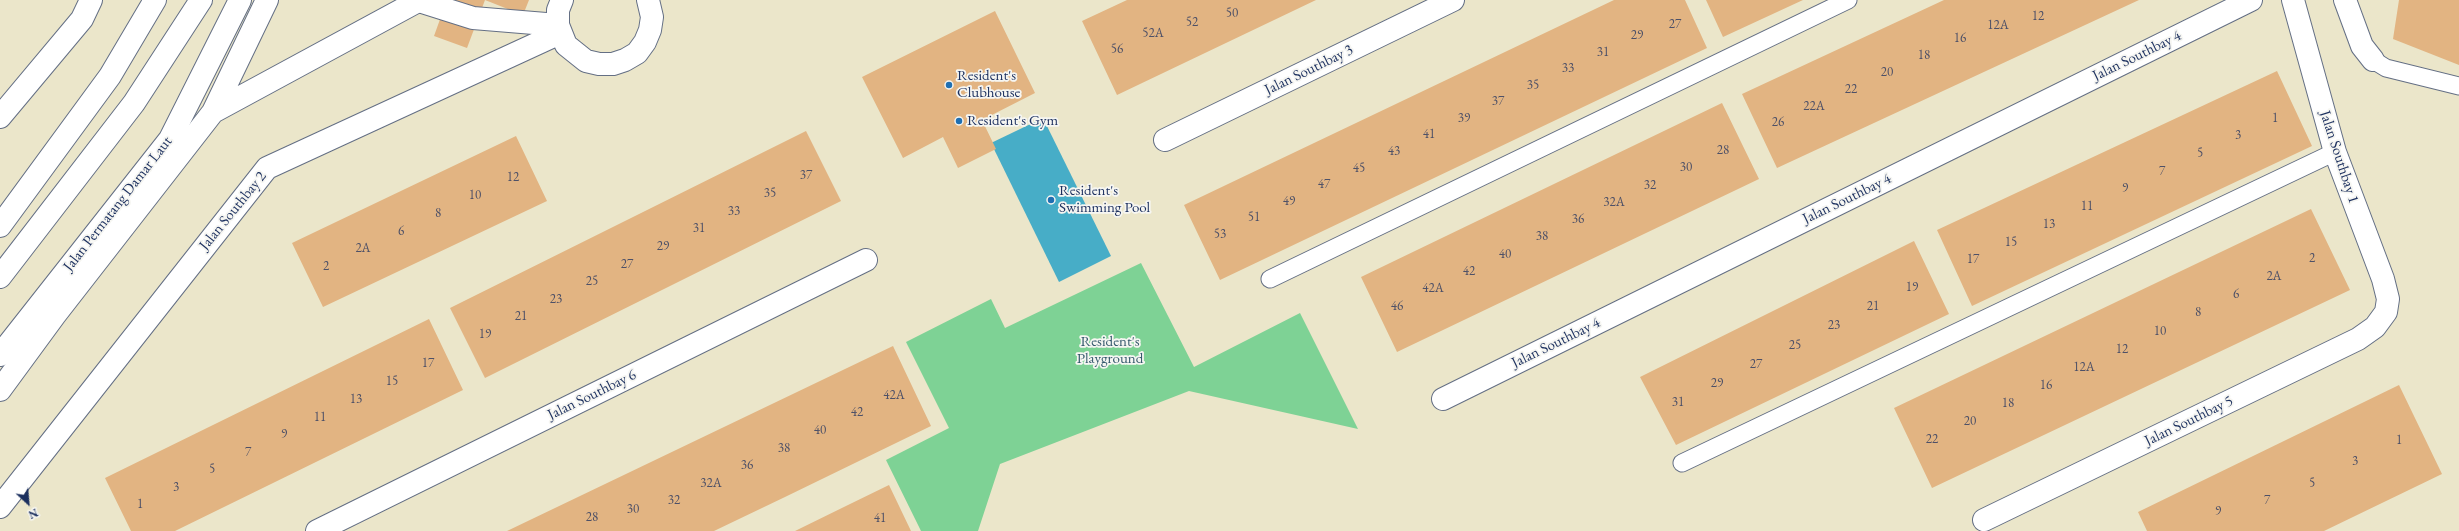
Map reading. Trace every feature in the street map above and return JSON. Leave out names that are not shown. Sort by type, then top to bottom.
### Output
[{"type":"main road","points":[[0,117],[82,19],[91,0]]},
{"type":"main road","points":[[0,226],[110,76],[155,0]]},
{"type":"main road","points":[[0,277],[134,103],[201,0]]},
{"type":"main road","name":"Jalan Permatang Damar Laut","points":[[0,354],[170,139],[240,0]]},
{"type":"main road","points":[[0,390],[59,309],[213,112],[267,0]]},
{"type":"main road","points":[[213,112],[417,0],[473,18],[559,29]]},
{"type":"main road","points":[[562,0],[558,10],[559,29],[566,45],[586,62],[613,64],[625,60],[637,53],[650,30],[652,1]]},
{"type":"main road","name":"Jalan Southbay 3","points":[[1165,140],[1453,0]]},
{"type":"main road","name":"Jalan Southbay 4","points":[[1443,398],[2251,0]]},
{"type":"main road","name":"Jalan Southbay 1","points":[[2293,0],[2335,152],[2383,279],[2388,299],[2386,312]]},
{"type":"main road","points":[[2345,0],[2362,46],[2372,60]]},
{"type":"main road","name":"Jalan Southbay 2","points":[[0,507],[267,168],[559,29]]},
{"type":"main road","name":"Jalan Southbay 6","points":[[317,531],[866,260]]},
{"type":"main road","name":"Jalan Southbay 5","points":[[1984,520],[2358,338],[2375,327],[2386,312]]},
{"type":"lane","points":[[1270,279],[1848,0]]},
{"type":"lane","points":[[2372,60],[2386,68],[2459,86]]},
{"type":"lane","points":[[1682,463],[2335,152]]},
{"type":"green space","name":"Resident's Playground","points":[[1141,263],[1194,367],[1300,313],[1358,429],[1189,391],[1000,464],[978,531],[921,531],[886,460],[949,428],[906,342],[991,299],[1005,328]]},
{"type":"water","name":"Resident's Swimming Pool","points":[[1043,118],[1111,256],[1059,282],[991,143]]},
{"type":"building","points":[[447,0],[485,0],[467,48],[434,36]]},
{"type":"building","points":[[485,0],[529,0],[523,15]]},
{"type":"building","points":[[1127,0],[1316,0],[1117,95],[1082,21]]},
{"type":"building","points":[[1614,0],[1685,0],[1707,48],[1220,280],[1184,205]]},
{"type":"building","points":[[1706,0],[1803,0],[1723,37]]},
{"type":"building","points":[[1944,0],[2139,0],[1777,168],[1742,94]]},
{"type":"building","points":[[2399,0],[2459,0],[2459,65],[2393,39]]},
{"type":"building","name":"Resident's Clubhouse","points":[[995,11],[1035,93],[982,120],[996,149],[958,168],[943,137],[903,158],[862,77]]},
{"type":"building","points":[[2277,71],[2312,146],[1972,306],[1937,230]]},
{"type":"building","points":[[1722,103],[1759,179],[1397,352],[1361,277]]},
{"type":"building","points":[[806,131],[841,201],[485,378],[450,308]]},
{"type":"building","points":[[516,136],[547,201],[323,307],[292,243]]},
{"type":"building","points":[[2311,209],[2350,290],[1932,488],[1894,408]]},
{"type":"building","points":[[1914,241],[1949,314],[1676,445],[1640,377]]},
{"type":"building","points":[[429,319],[463,390],[175,531],[131,531],[105,478]]},
{"type":"building","points":[[893,346],[931,426],[785,497],[714,531],[507,531]]},
{"type":"building","points":[[2399,385],[2442,474],[2324,531],[2147,531],[2138,512]]},
{"type":"building","points":[[889,485],[911,531],[795,531],[848,505]]},
{"type":"place","name":"Resident's Clubhouse","points":[[949,85]]},
{"type":"place","name":"Resident's Gym","points":[[959,121]]},
{"type":"place","name":"Resident's Swimming Pool","points":[[1051,200]]}]
